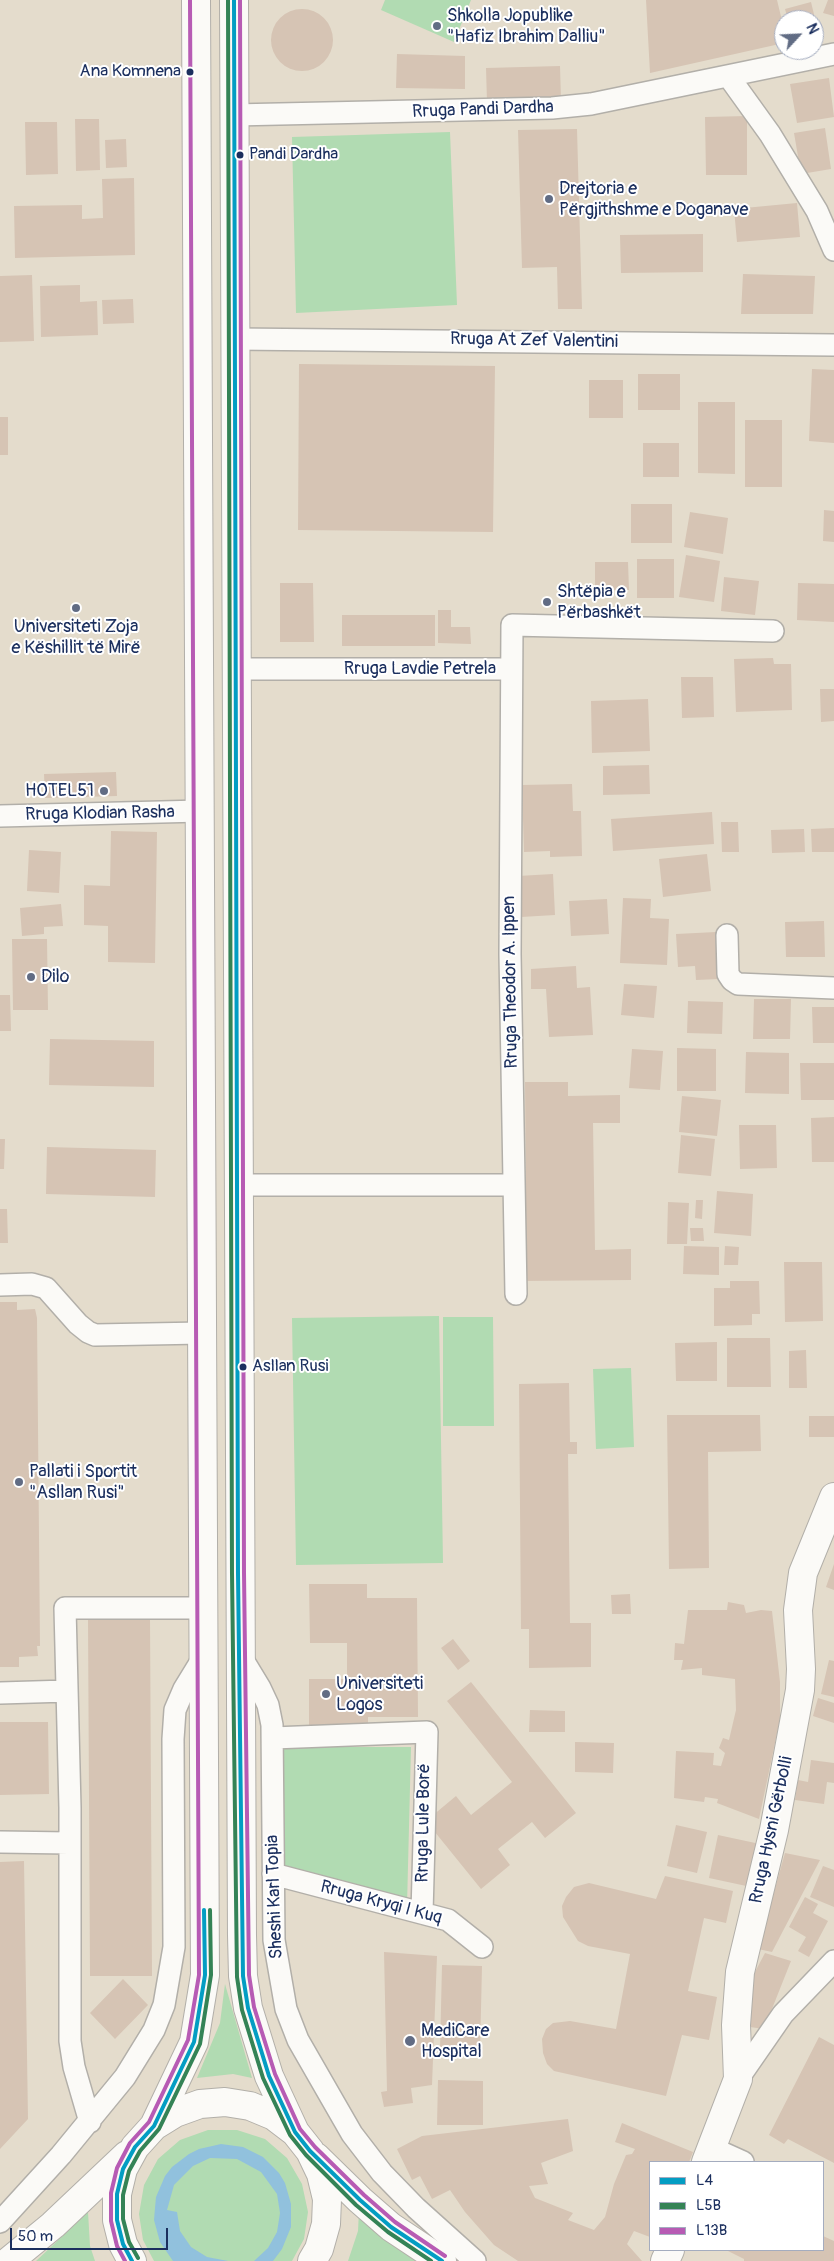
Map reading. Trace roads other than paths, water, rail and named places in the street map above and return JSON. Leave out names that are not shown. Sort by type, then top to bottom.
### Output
[{"type":"main road","points":[[9,2261],[53,2224],[136,2147],[154,2126],[194,2042],[205,1975],[196,0]]},
{"type":"main road","points":[[234,0],[239,1654],[243,1976],[248,2008],[269,2076],[321,2174],[327,2199],[326,2224],[319,2249],[312,2261]]},
{"type":"main road","name":"Rruga Hysni Gërbolli","points":[[709,2155],[738,2079],[736,2025],[740,1972],[774,1830],[800,1690],[798,1610],[800,1589],[809,1557],[834,1497]]},
{"type":"main road","points":[[154,2126],[183,2110],[200,2104],[225,2102],[250,2106],[274,2116],[302,2141],[360,2200],[391,2227],[442,2261]]},
{"type":"main road","points":[[132,2261],[123,2244],[117,2220],[117,2194],[123,2169],[136,2147]]},
{"type":"street","name":"Rruga Pandi Dardha","points":[[234,116],[552,108],[591,104],[834,54]]},
{"type":"street","points":[[729,77],[780,149],[817,211],[834,250]]},
{"type":"street","name":"Rruga At Zef Valentini","points":[[234,339],[834,345]]},
{"type":"street","name":"Rruga Lavdie Petrela","points":[[235,670],[510,669],[512,625],[773,631]]},
{"type":"street","name":"Rruga Theodor A. Ippen","points":[[510,669],[510,954],[516,1294]]},
{"type":"street","name":"Rruga Klodian Rasha","points":[[0,816],[201,811]]},
{"type":"street","points":[[727,935],[728,974],[738,984],[834,988]]},
{"type":"street","points":[[237,1185],[514,1185]]},
{"type":"street","points":[[0,1285],[32,1284],[46,1288],[78,1324],[88,1332],[95,1334],[202,1333]]},
{"type":"street","points":[[90,2122],[74,2067],[70,2041],[70,1843],[65,1608],[203,1608]]},
{"type":"street","name":"Sheshi Karl Topia","points":[[239,1654],[268,1705],[273,1738],[274,1940],[286,2009],[298,2040],[312,2068],[352,2134],[382,2173],[416,2208],[475,2261]]},
{"type":"street","points":[[0,2222],[90,2122],[125,2077],[143,2049],[164,2005],[174,1947],[173,1739],[175,1710],[184,1688],[203,1658]]},
{"type":"street","points":[[0,1693],[67,1691]]},
{"type":"street","name":"Rruga Lule Borë","points":[[273,1738],[427,1732],[422,1913]]},
{"type":"street","points":[[0,1842],[70,1843]]},
{"type":"street","name":"Rruga Kryqi I Kuq","points":[[273,1874],[448,1920],[482,1947]]},
{"type":"street","points":[[738,2079],[782,2014],[834,1961]]},
{"type":"street","points":[[709,2155],[738,2161]]},
{"type":"water","points":[[221,2144],[243,2147],[263,2157],[279,2173],[285,2183],[291,2204],[291,2227],[282,2249],[273,2261],[254,2261],[268,2248],[277,2232],[280,2213],[277,2194],[261,2172],[237,2159],[210,2158],[193,2166],[174,2185],[167,2210],[177,2212],[180,2231],[191,2247],[207,2257],[228,2261],[173,2261],[160,2242],[154,2220],[156,2197],[165,2176],[172,2167],[189,2154],[199,2149]]},
{"type":"place","name":"Shkolla Jopublike \"Hafiz Ibrahim Dalliu\"","points":[[437,26]]},
{"type":"place","name":"Ana Komnena","points":[[190,72]]},
{"type":"place","name":"Pandi Dardha","points":[[240,155]]},
{"type":"place","name":"Drejtoria e Përgjithshme e Doganave","points":[[549,199]]},
{"type":"place","name":"Shtëpia e Përbashkët","points":[[547,602]]},
{"type":"place","name":"Universiteti Zoja e Këshillit të Mirë","points":[[76,608]]},
{"type":"place","name":"HOTEL51","points":[[104,791]]},
{"type":"place","name":"Dilo","points":[[31,977]]},
{"type":"place","name":"Asllan Rusi","points":[[243,1367]]},
{"type":"place","name":"Pallati i Sportit \"Asllan Rusi\"","points":[[19,1482]]},
{"type":"place","name":"Universiteti Logos","points":[[326,1694]]},
{"type":"place","name":"MediCare Hospital","points":[[410,2041]]}]
